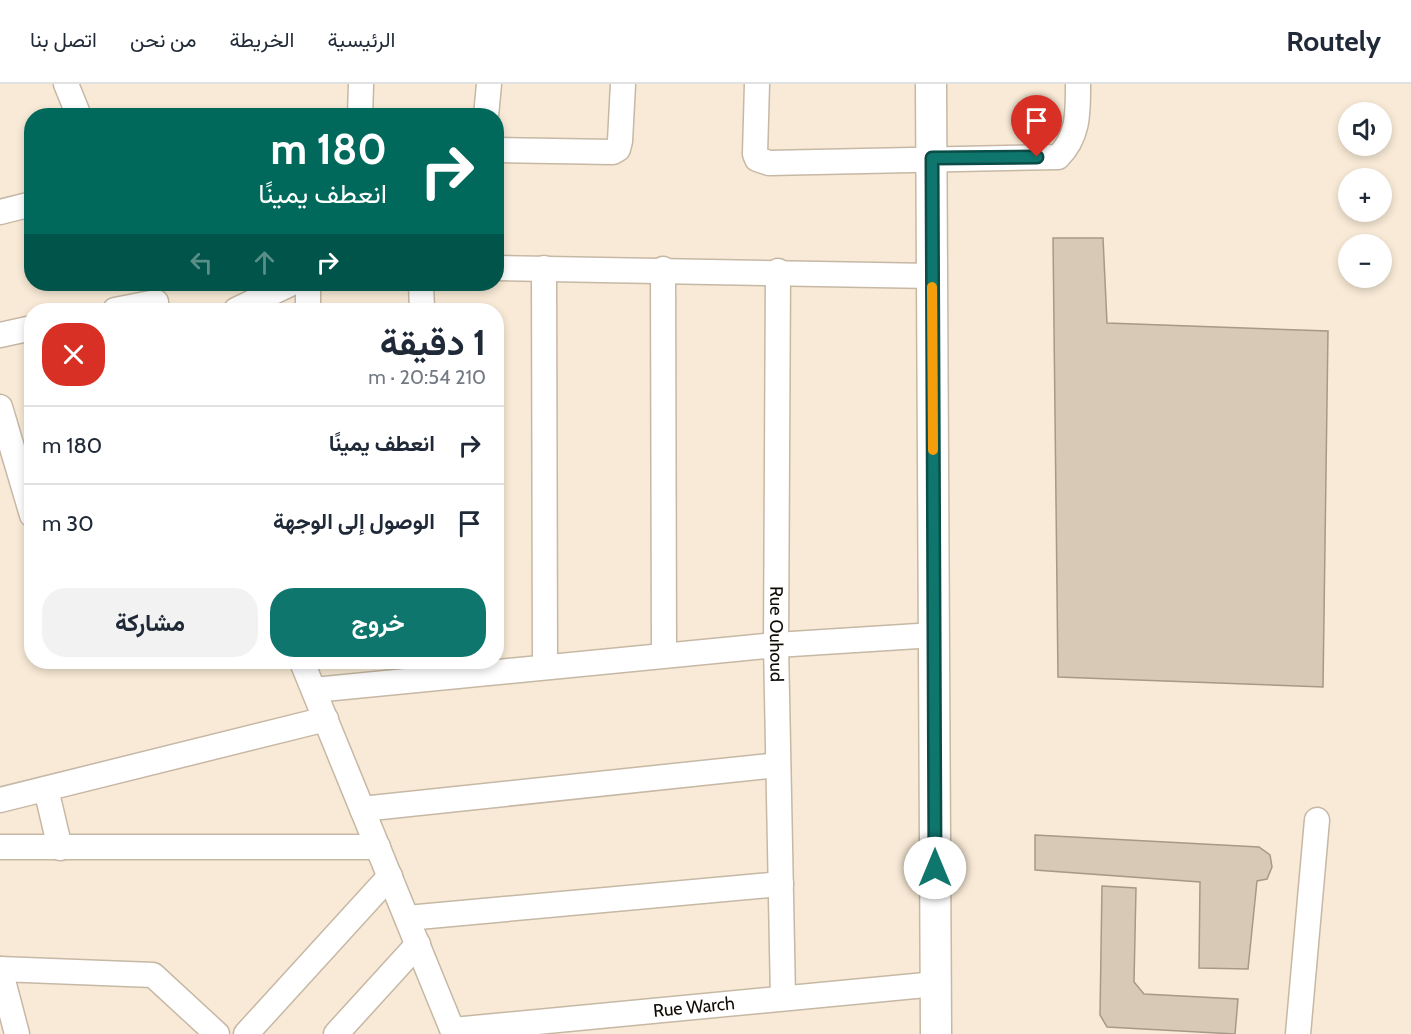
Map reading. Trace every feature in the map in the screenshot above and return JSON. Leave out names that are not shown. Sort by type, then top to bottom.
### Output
[{"type":"street","points":[[66,84],[76,108]]},
{"type":"street","points":[[360,108],[361,84]]},
{"type":"street","points":[[487,108],[489,84]]},
{"type":"street","points":[[504,150],[613,152],[618,149],[620,141],[624,84]]},
{"type":"street","points":[[757,84],[755,154],[762,162],[1058,157],[1069,146],[1078,119],[1078,84]]},
{"type":"street","points":[[931,84],[936,1034]]},
{"type":"street","points":[[0,212],[24,206]]},
{"type":"street","points":[[504,268],[663,269],[932,276]]},
{"type":"street","points":[[544,268],[544,667]]},
{"type":"street","points":[[663,269],[664,655]]},
{"type":"street","name":"Rue Ouhoud","points":[[778,272],[776,645],[783,998]]},
{"type":"street","points":[[251,303],[275,291]]},
{"type":"street","points":[[0,335],[24,330]]},
{"type":"street","points":[[1,415],[24,482]]},
{"type":"street","points":[[504,668],[544,667],[776,645],[934,635]]},
{"type":"street","points":[[305,669],[453,1032]]},
{"type":"street","points":[[314,690],[433,670],[470,669]]},
{"type":"street","points":[[0,800],[326,719]]},
{"type":"street","points":[[362,809],[778,765]]},
{"type":"street","points":[[46,789],[60,848]]},
{"type":"street","points":[[1298,1034],[1317,820]]},
{"type":"street","points":[[0,847],[378,847]]},
{"type":"street","points":[[246,1034],[390,876]]},
{"type":"street","points":[[407,918],[780,884]]},
{"type":"street","points":[[336,1034],[418,944]]},
{"type":"street","points":[[17,1034],[0,969],[153,975],[217,1034]]},
{"type":"street","name":"Rue Warch","points":[[453,1032],[936,984]]},
{"type":"building","points":[[1053,238],[1103,238],[1107,323],[1328,331],[1323,687],[1058,677]]},
{"type":"building","points":[[1035,835],[1259,847],[1270,855],[1272,867],[1267,879],[1257,881],[1248,969],[1199,968],[1200,882],[1035,870]]},
{"type":"building","points":[[1102,886],[1136,888],[1134,982],[1144,994],[1238,999],[1235,1034],[1107,1027],[1100,1015]]},
{"type":"slow traffic","points":[[932,287],[933,450]]},
{"type":"route","points":[[935,868],[932,158],[1037,157]]}]
